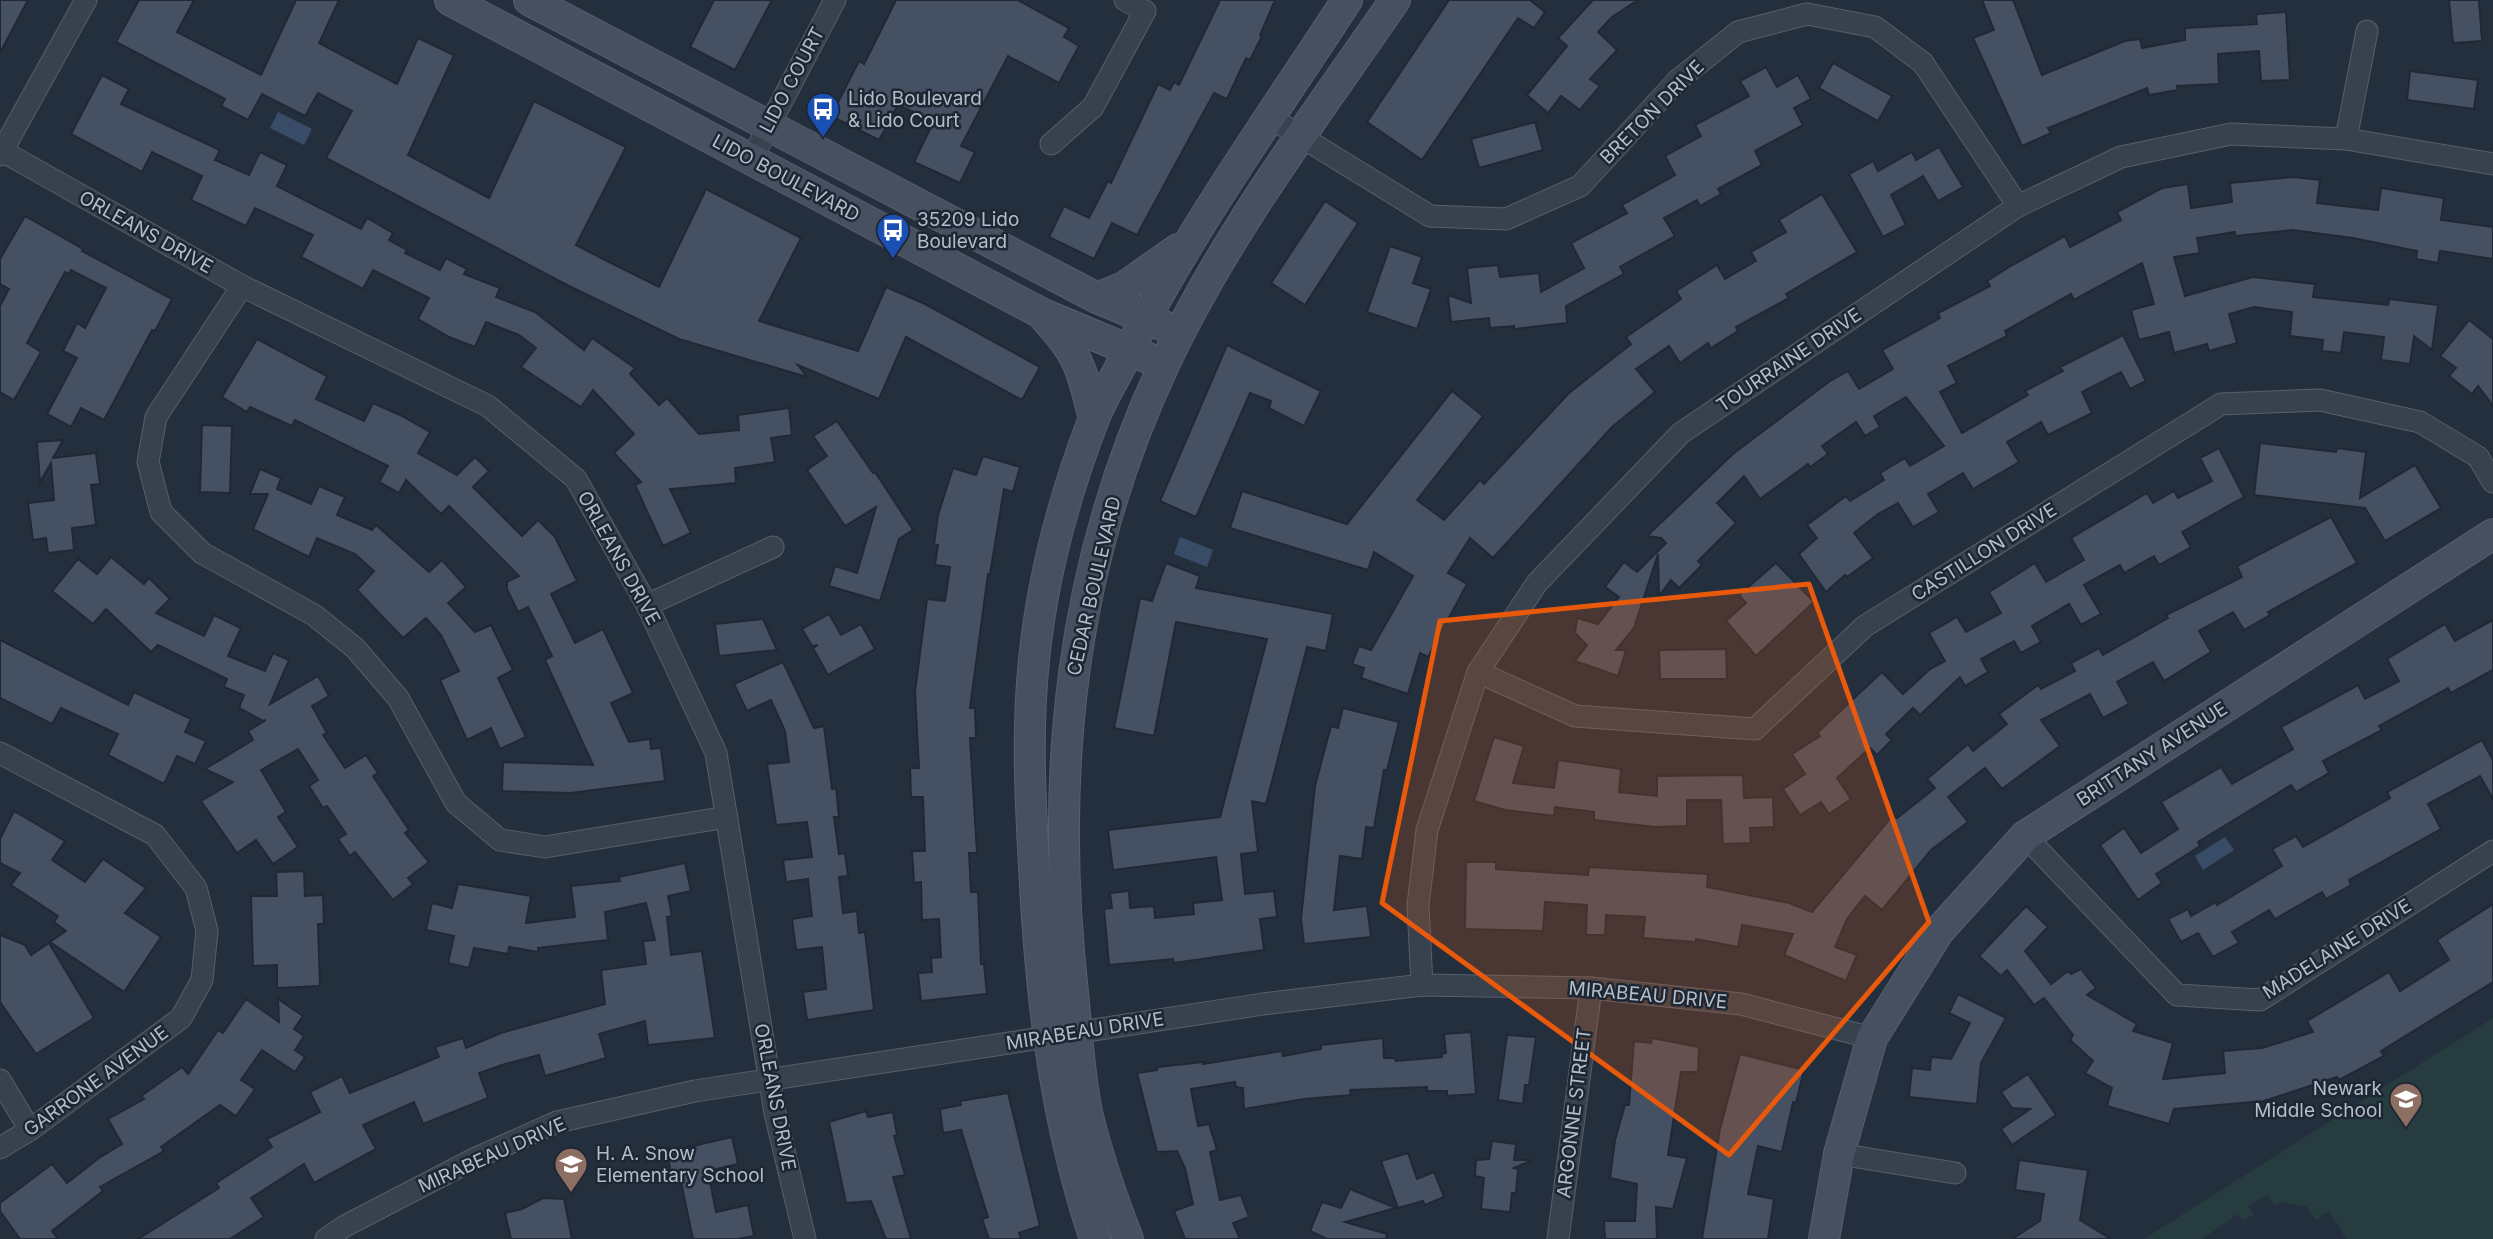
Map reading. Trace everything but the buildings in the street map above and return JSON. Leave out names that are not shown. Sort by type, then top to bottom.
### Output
[{"type":"street","points":[[1,153],[86,0]]},
{"type":"street","name":"LIDO BOULEVARD","points":[[450,0],[1041,313],[1164,365]]},
{"type":"street","name":"LIDO BOULEVARD","points":[[529,0],[1097,298],[1182,332]]},
{"type":"street","name":"LIDO COURT","points":[[751,160],[835,0]]},
{"type":"street","points":[[1051,144],[1093,107],[1145,11],[1125,0]]},
{"type":"street","name":"CEDAR BOULEVARD","points":[[1095,1239],[1059,1111],[1047,1036],[1033,856],[1030,756],[1034,660],[1048,573],[1069,494],[1094,419],[1146,319],[1189,240],[1347,0]]},
{"type":"street","name":"CEDAR BOULEVARD","points":[[1128,1239],[1102,1168],[1087,1111],[1066,933],[1062,847],[1064,754],[1073,665],[1112,502],[1164,365],[1250,213],[1395,0]]},
{"type":"street","name":"BRETON DRIVE","points":[[1270,118],[1430,216],[1506,219],[1580,186],[1678,79],[1738,32],[1807,7],[1875,27],[1923,63],[2018,206]]},
{"type":"street","points":[[2346,139],[2367,31]]},
{"type":"street","name":"TOURRAINE DRIVE","points":[[1422,985],[1418,905],[1427,830],[1478,672],[1537,583],[1681,433],[2018,206],[2121,158],[2231,134],[2346,139],[2493,164]]},
{"type":"street","name":"ORLEANS DRIVE","points":[[1,153],[242,286],[488,406],[576,479],[647,605],[716,753],[770,1079],[805,1239]]},
{"type":"street","points":[[1097,298],[1124,286],[1156,266],[1189,240]]},
{"type":"street","points":[[242,286],[156,417],[148,462],[161,512],[202,553],[314,615],[355,648],[398,698],[456,803],[500,840],[545,847],[727,817]]},
{"type":"street","points":[[1041,313],[1069,343],[1082,370],[1094,419]]},
{"type":"street","name":"CASTILLON DRIVE","points":[[1478,672],[1575,716],[1755,730],[1865,626],[2221,404],[2320,400],[2420,422],[2479,457],[2493,482]]},
{"type":"street","name":"BRITTANY AVENUE","points":[[1824,1239],[1839,1154],[1872,1038],[1939,930],[2025,836],[2493,534]]},
{"type":"street","points":[[647,605],[773,547]]},
{"type":"street","name":"GARRONE AVENUE","points":[[0,753],[155,835],[196,888],[206,931],[202,980],[181,1018],[30,1130],[0,1148]]},
{"type":"street","name":"MADELAINE DRIVE","points":[[2025,836],[2177,995],[2260,1000],[2493,851]]},
{"type":"street","name":"MIRABEAU DRIVE","points":[[326,1239],[345,1226],[474,1159],[556,1122],[695,1091],[1263,1004],[1422,985],[1591,988],[1741,1004],[1872,1038]]},
{"type":"street","name":"ARGONNE STREET","points":[[1558,1239],[1591,988]]},
{"type":"street","points":[[0,1080],[30,1130]]},
{"type":"street","points":[[1839,1154],[1955,1173]]},
{"type":"highlighted area","points":[[1809,584],[1929,922],[1729,1155],[1382,903],[1440,621]]},
{"type":"green space","name":"Newark Middle School","points":[[2493,1018],[2493,1239],[2346,1239],[2329,1211],[2316,1220],[2307,1207],[2281,1202],[2274,1205],[2267,1195],[2248,1206],[2254,1214],[2243,1221],[2238,1214],[2202,1239],[2144,1239]]},
{"type":"water","points":[[278,112],[312,129],[304,145],[270,128]]},
{"type":"water","points":[[1180,537],[1213,550],[1207,567],[1174,554]]},
{"type":"water","points":[[2225,837],[2234,850],[2203,870],[2195,856]]},
{"type":"place","name":"Lido Boulevard & Lido Court","points":[[823,139]]},
{"type":"place","name":"35209 Lido Boulevard","points":[[893,260]]},
{"type":"place","name":"Newark Middle School","points":[[2406,1129]]},
{"type":"place","name":"H. A. Snow Elementary School","points":[[571,1194]]}]
